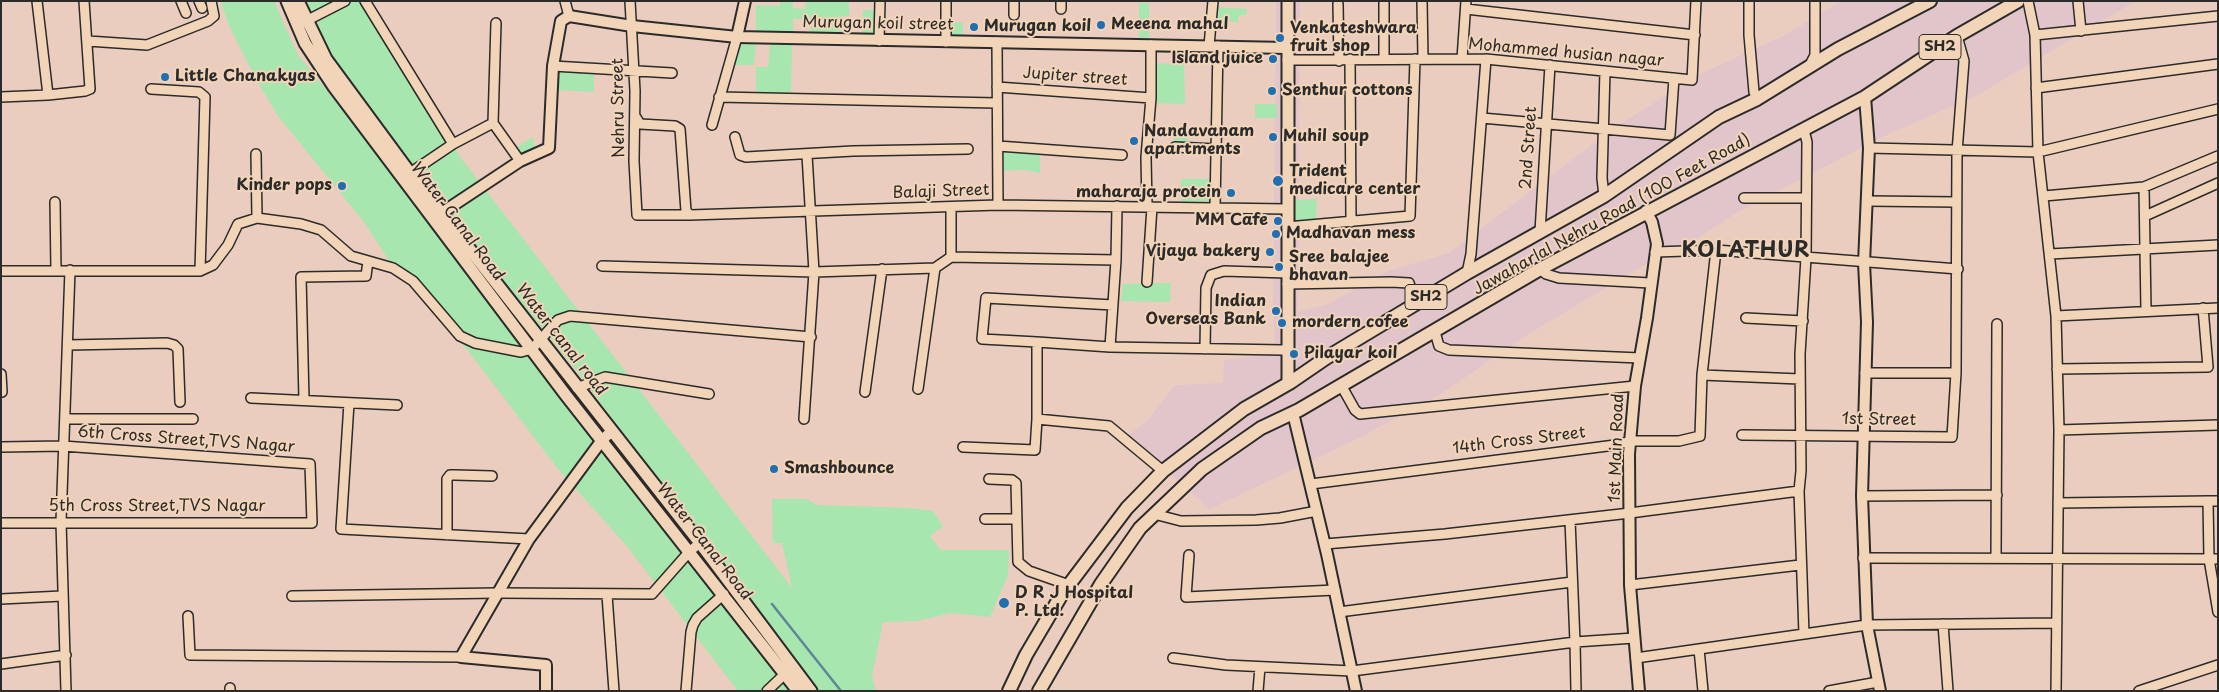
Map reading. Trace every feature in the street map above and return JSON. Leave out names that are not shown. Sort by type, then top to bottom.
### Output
[{"type":"main road","name":"Water Canal Road","points":[[288,1],[302,23],[312,56],[334,87],[602,440],[724,594],[789,670],[798,691]]},
{"type":"main road","name":"Water canal road","points":[[298,1],[302,23],[326,59],[410,173],[443,212],[577,388],[700,543],[789,670],[811,691]]},
{"type":"main road","points":[[1286,384],[1288,1]]},
{"type":"main road","name":"Jawaharlal Nehru Road (100 Feet Road)","points":[[1009,691],[1026,655],[1069,584],[1127,508],[1163,471],[1244,408],[1466,272],[1604,196],[1671,141],[1757,99],[1838,49],[1917,5],[1930,1]]},
{"type":"main road","name":"Jawaharlal Nehru Road (100 Feet Road)","points":[[1039,691],[1101,584],[1140,528],[1202,470],[1261,428],[1293,413],[1435,332],[1540,269],[1646,211],[1865,97],[1958,36],[2018,1]]},
{"type":"main road","points":[[1286,351],[1287,278]]},
{"type":"street","points":[[37,1],[48,95]]},
{"type":"street","points":[[1,97],[48,95],[90,89],[84,1]]},
{"type":"street","points":[[181,1],[186,13]]},
{"type":"street","points":[[88,42],[113,41],[147,45],[208,21],[214,16],[211,1]]},
{"type":"street","points":[[302,23],[345,1]]},
{"type":"street","points":[[365,1],[453,144]]},
{"type":"street","points":[[443,212],[520,161],[545,152],[549,148],[553,66],[561,22],[569,16],[565,1]]},
{"type":"street","name":"Nehru Street","points":[[630,1],[634,70],[634,161],[637,215],[688,215]]},
{"type":"street","points":[[712,125],[737,37],[745,1]]},
{"type":"street","points":[[879,40],[880,1]]},
{"type":"street","points":[[946,1],[946,41]]},
{"type":"street","points":[[1014,1],[1014,15]]},
{"type":"street","points":[[1213,1],[1215,207]]},
{"type":"street","points":[[1384,1],[1384,59]]},
{"type":"street","points":[[1287,227],[1410,216],[1422,1]]},
{"type":"street","points":[[1462,59],[1466,5],[1695,35],[1696,1]]},
{"type":"street","points":[[1748,1],[1752,71],[1754,92],[1757,99]]},
{"type":"street","points":[[1808,68],[1814,55],[1815,1]]},
{"type":"street","points":[[2028,1],[2035,35],[2038,152],[2056,316],[2059,430],[2056,691]]},
{"type":"street","points":[[2078,1],[2081,31]]},
{"type":"street","points":[[1338,4],[1339,61]]},
{"type":"street","name":"Murugan koil street","points":[[569,16],[632,26],[737,37],[1287,48]]},
{"type":"street","points":[[2035,35],[2218,16]]},
{"type":"street","points":[[496,23],[492,123],[520,161]]},
{"type":"street","name":"Mohammed husian nagar","points":[[1287,60],[1486,59],[1692,80],[1695,35]]},
{"type":"street","points":[[1865,373],[1956,373],[1958,270],[1957,152],[1964,62],[1958,36]]},
{"type":"street","points":[[997,42],[998,205]]},
{"type":"street","points":[[1147,282],[1150,207],[1146,157],[1151,98],[1151,45]]},
{"type":"street","points":[[1350,59],[1351,222]]},
{"type":"street","points":[[1466,272],[1471,254],[1486,59]]},
{"type":"street","points":[[2036,88],[2218,64]]},
{"type":"street","name":"2nd Street","points":[[1540,232],[1550,65]]},
{"type":"street","points":[[553,66],[672,74]]},
{"type":"street","points":[[1604,196],[1602,178],[1605,128],[1605,71]]},
{"type":"street","points":[[1482,118],[1605,128],[1671,141],[1674,78]]},
{"type":"street","name":"Jupiter street","points":[[996,87],[1151,98]]},
{"type":"street","points":[[151,89],[199,92],[204,94],[205,97],[200,272]]},
{"type":"street","points":[[719,97],[996,103]]},
{"type":"street","points":[[1829,691],[1879,686],[1867,625],[1863,558],[1862,434],[1867,322],[1864,263],[1869,148],[1865,97]]},
{"type":"street","points":[[1869,148],[1957,152],[2038,152],[2218,109]]},
{"type":"street","points":[[635,116],[640,124],[675,126],[681,132],[686,211],[688,215]]},
{"type":"street","points":[[410,173],[453,144],[492,123]]},
{"type":"street","points":[[1804,130],[1807,142],[1804,198],[1806,258],[1800,378],[1799,490],[1800,564],[1804,634]]},
{"type":"street","points":[[735,137],[740,155],[746,158],[853,151],[968,149]]},
{"type":"street","points":[[998,146],[1122,155]]},
{"type":"street","points":[[1175,147],[1215,148]]},
{"type":"street","points":[[256,154],[257,218]]},
{"type":"street","points":[[804,419],[814,272],[812,211],[807,155]]},
{"type":"street","points":[[2044,196],[2144,187],[2218,156]]},
{"type":"street","points":[[2145,216],[2218,183]]},
{"type":"street","points":[[2144,187],[2146,311]]},
{"type":"street","points":[[1744,198],[1804,198]]},
{"type":"street","points":[[1868,201],[1956,202]]},
{"type":"street","points":[[55,202],[56,270]]},
{"type":"street","name":"Balaji Street","points":[[688,215],[998,205],[1287,209]]},
{"type":"street","points":[[1110,347],[1118,206]]},
{"type":"street","points":[[951,207],[951,257]]},
{"type":"street","name":"1st Main Road","points":[[1639,691],[1630,585],[1631,441],[1635,386],[1657,244],[1652,222],[1646,211]]},
{"type":"street","points":[[1,271],[200,272],[213,265],[228,245],[238,224],[257,218],[301,224],[321,230],[351,256],[393,268],[413,282],[460,336],[475,343],[521,352],[532,349],[558,320],[570,316],[811,336]]},
{"type":"street","points":[[2050,254],[2146,251],[2218,245]]},
{"type":"street","points":[[1655,252],[1716,250],[1958,270]]},
{"type":"street","points":[[1716,250],[1702,375],[1800,378]]},
{"type":"street","points":[[602,266],[814,272],[935,268],[951,257],[1116,260]]},
{"type":"street","points":[[304,400],[301,277],[366,276],[368,260]]},
{"type":"street","points":[[918,389],[935,268]]},
{"type":"street","points":[[865,392],[882,269]]},
{"type":"street","points":[[1540,269],[1546,274],[1559,278],[1650,283]]},
{"type":"street","points":[[66,691],[61,522],[70,270]]},
{"type":"street","points":[[1205,349],[1206,288],[1211,275],[1224,271],[1287,278],[1409,283],[1411,289]]},
{"type":"street","points":[[1113,305],[986,298],[982,339],[1110,347],[1286,351]]},
{"type":"street","points":[[2057,369],[2208,367],[2203,308]]},
{"type":"street","points":[[2056,316],[2218,308]]},
{"type":"street","points":[[1746,318],[1802,321]]},
{"type":"street","points":[[1996,558],[1997,324]]},
{"type":"street","points":[[1435,332],[1439,346],[1449,350],[1640,358]]},
{"type":"street","points":[[963,447],[1035,450],[1037,342]]},
{"type":"street","points":[[68,344],[167,343],[174,345],[178,349],[180,402]]},
{"type":"street","name":"1st Street","points":[[1742,435],[1862,434],[1952,437],[1956,373]]},
{"type":"street","points":[[1,374],[2,392]]},
{"type":"street","name":"14th Cross Street","points":[[1311,484],[1631,441],[1679,440],[1700,436],[1702,375]]},
{"type":"street","points":[[577,388],[605,377],[709,394]]},
{"type":"street","points":[[1341,385],[1355,410],[1360,414],[1635,386]]},
{"type":"street","points":[[251,398],[396,405]]},
{"type":"street","points":[[349,403],[341,529],[529,539]]},
{"type":"street","points":[[1293,413],[1325,544],[1356,691]]},
{"type":"street","points":[[66,419],[193,419]]},
{"type":"street","points":[[1037,419],[1109,426],[1163,471]]},
{"type":"street","points":[[2059,430],[2218,425]]},
{"type":"street","points":[[461,656],[529,539],[602,440],[612,431]]},
{"type":"street","name":"6th Cross Street,TVS Nagar","points":[[1,447],[63,446],[310,464],[312,523]]},
{"type":"street","points":[[447,535],[448,479],[450,475],[492,476]]},
{"type":"street","points":[[989,479],[1012,480],[1016,483],[1018,562],[1029,571],[1069,584]]},
{"type":"street","points":[[1325,544],[1444,534],[1570,520],[1799,490]]},
{"type":"street","points":[[1862,496],[1997,495]]},
{"type":"street","points":[[2208,501],[2218,612]]},
{"type":"street","points":[[2058,503],[2218,501]]},
{"type":"street","points":[[1154,514],[1181,521],[1247,520],[1280,518],[1317,511]]},
{"type":"street","points":[[985,519],[1016,519]]},
{"type":"street","points":[[1570,520],[1576,691]]},
{"type":"street","name":"5th Cross Street,TVS Nagar","points":[[1,523],[312,523]]},
{"type":"street","points":[[292,596],[498,593],[652,594],[690,551],[700,543]]},
{"type":"street","points":[[1189,555],[1186,597],[1335,590]]},
{"type":"street","points":[[1863,558],[2213,559]]},
{"type":"street","points":[[1630,585],[1800,564]]},
{"type":"street","points":[[1340,612],[1572,582]]},
{"type":"street","points":[[686,691],[693,625],[697,618],[724,594]]},
{"type":"street","points":[[607,595],[614,691]]},
{"type":"street","points":[[1,599],[62,596]]},
{"type":"street","points":[[188,616],[190,655],[461,656],[546,665],[546,691]]},
{"type":"street","points":[[1636,658],[1867,625],[2058,623]]},
{"type":"street","points":[[1943,624],[1948,691]]},
{"type":"street","points":[[1173,658],[1260,667],[1352,671],[1575,642],[1634,638]]},
{"type":"street","points":[[1699,648],[1703,691]]},
{"type":"street","points":[[1,664],[66,656]]},
{"type":"street","points":[[2138,691],[2218,666]]},
{"type":"street","points":[[1258,691],[1260,667]]},
{"type":"street","points":[[767,691],[789,670]]},
{"type":"shaded area","points":[[1276,1],[1300,1],[1298,312],[1328,304],[1385,272],[1449,253],[1608,132],[1698,75],[1785,35],[1842,1],[2136,1],[1976,96],[1889,134],[1738,212],[1689,244],[1635,270],[1524,337],[1441,394],[1359,438],[1210,509],[1126,437],[1147,421],[1175,385],[1223,383],[1224,360],[1275,354],[1273,301]]},
{"type":"green space","points":[[220,1],[274,1],[298,55],[354,124],[609,461],[747,632],[790,691],[738,691],[626,545],[558,469],[470,353],[390,262],[364,222],[278,116],[257,81],[231,30]]},
{"type":"green space","points":[[305,1],[360,1],[461,158],[792,588],[782,543],[773,543],[772,499],[807,499],[817,505],[910,508],[933,511],[943,526],[930,536],[941,550],[1009,550],[1008,575],[990,617],[951,613],[917,621],[883,622],[872,676],[876,691],[818,691],[578,373],[452,217],[357,91],[331,55]]},
{"type":"green space","points":[[780,1],[793,1],[793,8],[805,9],[806,1],[849,1],[849,16],[841,16],[842,33],[811,32],[810,19],[793,19],[793,32],[756,31],[756,5],[780,6]]},
{"type":"green space","points":[[1139,3],[1149,3],[1149,38],[1139,38]]},
{"type":"green space","points":[[1215,7],[1247,9],[1247,14],[1238,16],[1238,22],[1213,22]]},
{"type":"green space","points":[[863,10],[878,10],[878,33],[862,33]]},
{"type":"green space","points":[[948,22],[963,23],[963,37],[948,36]]},
{"type":"green space","points":[[741,40],[756,41],[754,65],[734,65]]},
{"type":"green space","points":[[770,43],[792,44],[791,95],[756,94],[756,67],[768,67]]},
{"type":"green space","points":[[1154,63],[1184,64],[1185,104],[1155,103]]},
{"type":"green space","points":[[560,70],[594,72],[594,92],[558,90]]},
{"type":"green space","points":[[1255,104],[1277,104],[1277,118],[1255,118]]},
{"type":"green space","points":[[1174,126],[1188,127],[1188,145],[1174,144]]},
{"type":"green space","points":[[533,137],[537,160],[524,165],[515,148]]},
{"type":"green space","points":[[1001,149],[1040,153],[1040,173],[1025,170],[1001,171]]},
{"type":"green space","points":[[1181,179],[1211,179],[1211,201],[1181,202]]},
{"type":"green space","points":[[1317,199],[1316,219],[1294,221],[1294,200]]},
{"type":"green space","points":[[1171,283],[1170,302],[1121,301],[1123,284]]},
{"type":"waterway","points":[[772,604],[841,691]]},
{"type":"place","name":"Meeena mahal","points":[[1101,25]]},
{"type":"place","name":"Murugan koil","points":[[974,27]]},
{"type":"place","name":"Venkateshwara fruit shop","points":[[1280,38]]},
{"type":"place","name":"Island juice","points":[[1273,59]]},
{"type":"place","name":"Little Chanakyas","points":[[165,77]]},
{"type":"place","name":"Senthur cottons","points":[[1272,91]]},
{"type":"place","name":"Muhil soup","points":[[1273,137]]},
{"type":"place","name":"Nandavanam apartments","points":[[1134,141]]},
{"type":"place","name":"Trident medicare center","points":[[1278,181]]},
{"type":"place","name":"Kinder pops","points":[[342,186]]},
{"type":"place","name":"maharaja protein","points":[[1231,193]]},
{"type":"place","name":"MM Cafe","points":[[1278,221]]},
{"type":"place","name":"Madhavan mess","points":[[1276,234]]},
{"type":"place","name":"Vijaya bakery","points":[[1270,252]]},
{"type":"place","name":"Sree balajee bhavan","points":[[1279,267]]},
{"type":"place","name":"Indian Overseas Bank","points":[[1276,311]]},
{"type":"place","name":"mordern cofee","points":[[1282,323]]},
{"type":"place","name":"Pilayar koil","points":[[1294,354]]},
{"type":"place","name":"Smashbounce","points":[[774,469]]},
{"type":"place","name":"D R J Hospital P. Ltd.","points":[[1004,603]]},
{"type":"district","name":"KOLATHUR","points":[[1746,251]]}]
